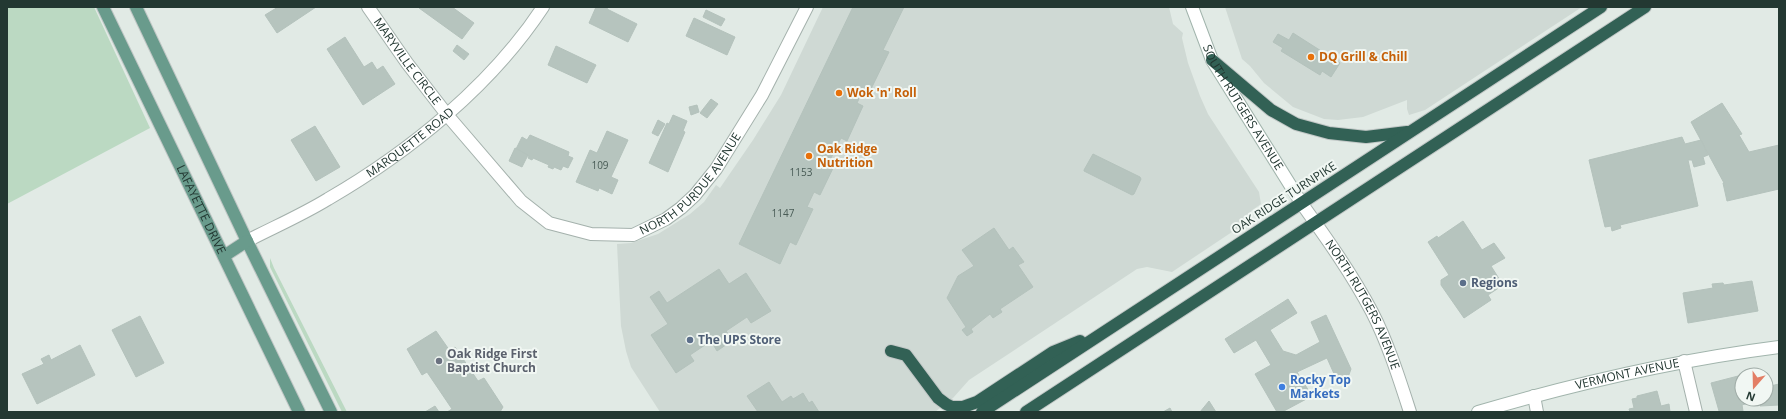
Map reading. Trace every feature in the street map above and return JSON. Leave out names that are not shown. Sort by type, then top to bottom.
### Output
[{"type":"highway","name":"OAK RIDGE TURNPIKE","points":[[982,412],[1601,7]]},
{"type":"highway","points":[[1026,412],[1645,7]]},
{"type":"highway","points":[[1212,60],[1271,110],[1296,124],[1329,133],[1366,137],[1411,131]]},
{"type":"highway","points":[[891,350],[906,355],[938,398],[952,407],[963,408],[977,402],[1053,352],[1105,331]]},
{"type":"main road","name":"LAFAYETTE DRIVE","points":[[103,7],[299,412]]},
{"type":"main road","points":[[136,7],[247,241],[331,412]]},
{"type":"main road","points":[[224,256],[247,241]]},
{"type":"street","name":"MARYVILLE CIRCLE","points":[[368,7],[407,63],[448,116]]},
{"type":"street","name":"MARQUETTE ROAD","points":[[247,241],[328,199],[390,159],[448,116],[511,51],[543,7]]},
{"type":"street","name":"NORTH PURDUE AVENUE","points":[[448,116],[521,200],[549,223],[592,234],[633,234],[666,219],[681,208],[695,195],[716,170],[762,95],[807,7]]},
{"type":"street","name":"SOUTH RUTGERS AVENUE","points":[[1192,7],[1212,60],[1302,204]]},
{"type":"street","name":"NORTH RUTGERS AVENUE","points":[[1302,204],[1346,267],[1372,313],[1401,383],[1410,412]]},
{"type":"street","name":"VERMONT AVENUE","points":[[1478,412],[1534,396],[1684,361],[1779,347]]},
{"type":"street","points":[[1684,361],[1696,412]]},
{"type":"street","points":[[1534,396],[1537,412]]},
{"type":"shaded area","points":[[823,7],[1169,7],[1173,24],[1183,33],[1182,38],[1188,63],[1208,114],[1259,192],[1261,204],[1251,211],[1245,222],[1238,228],[1172,272],[1147,267],[1137,269],[969,380],[953,398],[935,412],[660,412],[631,367],[626,351],[621,326],[617,244],[631,243],[658,234],[690,214],[704,202],[716,185],[720,188],[753,140],[781,95]]},
{"type":"shaded area","points":[[1225,7],[1582,7],[1425,110],[1409,115],[1407,100],[1363,117],[1338,120],[1324,119],[1293,107],[1264,83],[1242,59]]},
{"type":"green space","points":[[7,7],[94,7],[150,128],[7,204]]},
{"type":"green space","points":[[270,258],[347,412],[342,412],[270,267]]},
{"type":"building","points":[[278,7],[316,7],[277,33],[265,15]]},
{"type":"building","points":[[452,7],[474,23],[462,39],[419,8]]},
{"type":"building","points":[[596,7],[608,7],[607,9],[637,24],[628,42],[589,23]]},
{"type":"building","points":[[853,7],[904,7],[883,50],[889,52],[870,91],[864,88],[857,103],[863,106],[847,141],[841,138],[830,160],[836,162],[820,195],[814,192],[807,207],[813,209],[796,245],[790,242],[780,264],[739,244]]},
{"type":"building","points":[[706,10],[725,19],[721,26],[703,17]]},
{"type":"building","points":[[694,18],[735,37],[727,55],[686,36]]},
{"type":"building","name":"DQ Grill & Chill","points":[[1293,33],[1340,63],[1331,77],[1322,71],[1320,75],[1281,51],[1283,48],[1273,42],[1278,34],[1289,40]]},
{"type":"building","points":[[345,37],[364,67],[372,62],[377,70],[383,66],[395,84],[363,105],[327,49]]},
{"type":"building","points":[[457,45],[469,54],[464,60],[453,51]]},
{"type":"building","points":[[556,46],[596,65],[587,83],[548,65]]},
{"type":"building","points":[[711,99],[718,104],[707,118],[700,113]]},
{"type":"building","points":[[1722,103],[1742,134],[1739,135],[1749,152],[1779,145],[1779,189],[1727,201],[1724,183],[1691,122]]},
{"type":"building","points":[[697,105],[699,112],[691,115],[689,107]]},
{"type":"building","points":[[673,115],[687,121],[683,131],[685,132],[668,172],[649,163],[667,123],[669,124]]},
{"type":"building","points":[[658,120],[665,124],[658,136],[652,133]]},
{"type":"building","points":[[315,126],[340,167],[316,181],[291,140]]},
{"type":"building","points":[[607,131],[628,140],[611,177],[618,180],[612,194],[599,188],[598,191],[576,182],[590,150],[597,153]]},
{"type":"building","points":[[530,135],[569,152],[568,156],[573,158],[568,168],[563,166],[561,170],[554,167],[553,169],[548,167],[549,165],[533,158],[532,160],[528,158],[529,156],[516,149],[522,137],[527,140]]},
{"type":"building","points":[[1682,137],[1685,144],[1701,140],[1708,155],[1703,157],[1705,164],[1694,167],[1692,160],[1688,160],[1698,206],[1620,225],[1621,228],[1612,231],[1611,226],[1605,227],[1589,160]]},
{"type":"building","points":[[515,148],[528,155],[522,167],[509,161]]},
{"type":"building","points":[[1093,154],[1140,177],[1141,179],[1134,194],[1132,195],[1084,171]]},
{"type":"building","points":[[1463,221],[1482,250],[1494,243],[1505,258],[1491,266],[1503,285],[1488,295],[1491,300],[1464,318],[1441,285],[1441,280],[1449,275],[1428,242],[1437,236],[1438,238]]},
{"type":"building","points":[[994,228],[1009,250],[1013,247],[1024,262],[1018,265],[1033,287],[1000,309],[1002,312],[993,318],[990,314],[971,329],[973,332],[967,336],[962,330],[966,327],[947,298],[958,276],[974,266],[962,250]]},
{"type":"building","points":[[719,269],[729,284],[746,273],[771,311],[751,323],[747,317],[726,331],[733,340],[717,351],[711,341],[690,355],[694,361],[676,373],[651,335],[668,324],[650,297],[659,291],[667,303]]},
{"type":"building","points":[[1752,281],[1758,311],[1688,323],[1683,293],[1713,288],[1712,284],[1723,283],[1724,285]]},
{"type":"building","points":[[1288,299],[1297,313],[1270,330],[1283,351],[1296,355],[1320,342],[1311,322],[1326,315],[1351,369],[1346,383],[1339,385],[1327,358],[1297,372],[1312,396],[1282,412],[1277,412],[1255,374],[1271,365],[1256,340],[1234,353],[1225,339]]},
{"type":"building","points":[[140,316],[164,363],[136,377],[112,330]]},
{"type":"building","name":"Oak Ridge First Baptist Church","points":[[436,331],[450,351],[455,347],[478,381],[484,378],[503,407],[500,412],[447,412],[452,409],[427,372],[422,375],[407,349]]},
{"type":"building","points":[[80,345],[95,375],[37,404],[22,374],[44,364],[41,359],[49,355],[51,360]]},
{"type":"building","points":[[1734,377],[1734,407],[1742,407],[1743,411],[1719,411],[1711,383]]},
{"type":"building","points":[[769,382],[782,402],[791,396],[793,399],[803,393],[809,403],[812,401],[819,412],[758,412],[747,396]]},
{"type":"building","points":[[1779,384],[1779,405],[1774,405],[1774,385]]},
{"type":"building","points":[[1657,391],[1661,406],[1669,404],[1670,412],[1630,412],[1629,409],[1634,408],[1632,399],[1637,398],[1637,396]]},
{"type":"building","points":[[1209,401],[1216,412],[1200,412]]},
{"type":"building","name":"Oak Ridge First Baptist Church","points":[[435,406],[439,412],[425,412]]},
{"type":"building","points":[[1170,408],[1172,412],[1163,412]]},
{"type":"place","name":"DQ Grill & Chill","points":[[1311,57]]},
{"type":"place","name":"Wok 'n' Roll","points":[[839,93]]},
{"type":"place","name":"Oak Ridge Nutrition","points":[[809,156]]},
{"type":"place","name":"Regions","points":[[1463,283]]},
{"type":"place","name":"The UPS Store","points":[[690,340]]},
{"type":"place","name":"Oak Ridge First Baptist Church","points":[[439,361]]},
{"type":"place","name":"Rocky Top Markets","points":[[1282,387]]}]
